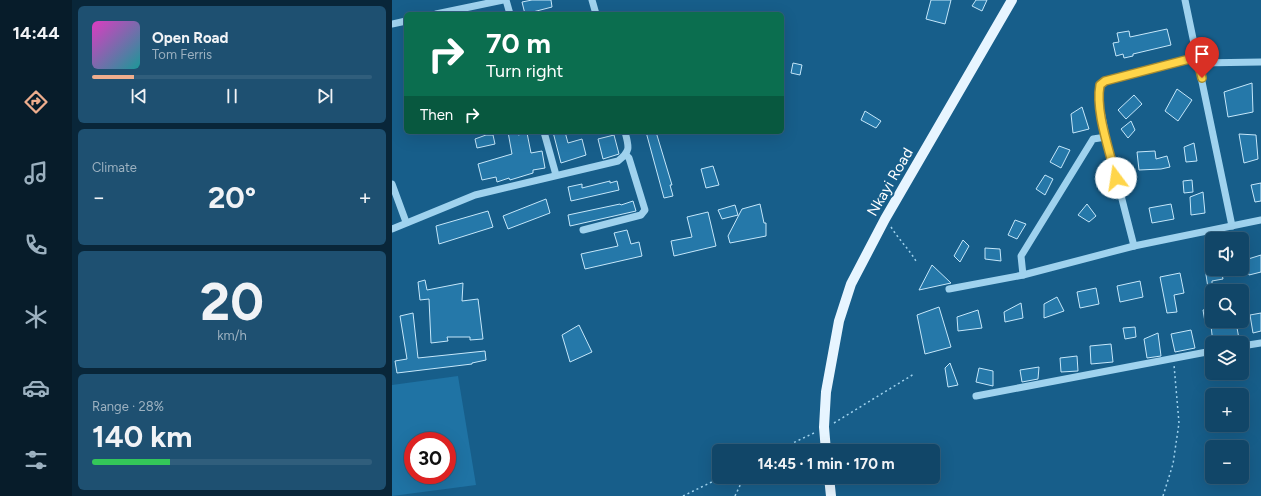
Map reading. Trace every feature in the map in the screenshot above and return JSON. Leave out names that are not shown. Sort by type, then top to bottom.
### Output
[{"type":"main road","name":"Nkayi Road","points":[[825,444],[824,428],[826,392],[839,321],[851,284],[885,219],[1012,0]]},
{"type":"main road","points":[[830,484],[831,496]]},
{"type":"street","points":[[446,12],[503,0]]},
{"type":"street","points":[[506,0],[509,12]]},
{"type":"street","points":[[592,0],[595,12]]},
{"type":"street","points":[[1184,0],[1198,60],[1232,226]]},
{"type":"street","points":[[392,24],[404,21]]},
{"type":"street","points":[[1134,246],[1106,137],[1099,93],[1100,85],[1105,81],[1198,60],[1261,62]]},
{"type":"street","points":[[545,134],[556,175]]},
{"type":"street","points":[[392,229],[475,195],[618,161],[626,155],[629,150],[625,134]]},
{"type":"street","points":[[1023,275],[1021,256],[1093,139],[1106,137]]},
{"type":"street","points":[[583,230],[642,215],[644,210],[629,158],[626,155]]},
{"type":"street","points":[[392,184],[406,222]]},
{"type":"street","points":[[949,289],[1023,275],[1134,246],[1261,220]]},
{"type":"street","points":[[1249,345],[1261,342]]},
{"type":"street","points":[[976,396],[1205,352]]},
{"type":"path","points":[[885,219],[918,263]]},
{"type":"path","points":[[1163,496],[1173,464],[1179,423],[1174,357]]},
{"type":"path","points":[[791,444],[847,416],[860,406],[914,374]]},
{"type":"path","points":[[683,496],[712,482]]},
{"type":"path","points":[[735,496],[741,484]]},
{"type":"shaded area","points":[[458,376],[476,485],[392,496],[392,385]]},
{"type":"building","points":[[532,0],[551,0],[552,7],[533,12],[524,12],[522,2]]},
{"type":"building","points":[[931,0],[951,0],[945,24],[926,19]]},
{"type":"building","points":[[976,0],[987,0],[982,11],[972,6]]},
{"type":"building","points":[[1167,29],[1171,45],[1133,54],[1133,56],[1124,58],[1123,54],[1116,56],[1113,43],[1119,42],[1117,33],[1129,31],[1130,37]]},
{"type":"building","points":[[793,63],[802,65],[800,75],[791,73]]},
{"type":"building","points":[[1252,83],[1253,112],[1228,117],[1224,92]]},
{"type":"building","points":[[1177,89],[1192,100],[1178,121],[1165,111]]},
{"type":"building","points":[[1134,95],[1142,104],[1126,119],[1118,110]]},
{"type":"building","points":[[1082,107],[1089,129],[1073,133],[1071,114]]},
{"type":"building","points":[[865,111],[881,121],[876,128],[861,120]]},
{"type":"building","points":[[1131,121],[1135,130],[1128,138],[1121,129]]},
{"type":"building","points":[[508,134],[527,134],[531,153],[542,151],[545,168],[533,170],[533,173],[510,180],[509,178],[497,182],[496,177],[482,180],[478,164],[512,154]]},
{"type":"building","points":[[554,134],[566,134],[568,143],[582,139],[586,155],[561,163]]},
{"type":"building","points":[[647,134],[657,134],[672,185],[670,185],[673,196],[664,198]]},
{"type":"building","points":[[1239,134],[1256,135],[1258,159],[1244,163]]},
{"type":"building","points":[[486,135],[493,135],[495,144],[477,148],[475,139]]},
{"type":"building","points":[[614,135],[619,154],[603,159],[598,139]]},
{"type":"building","points":[[1194,143],[1197,161],[1186,162],[1184,147]]},
{"type":"building","points":[[1059,146],[1070,150],[1061,168],[1050,162]]},
{"type":"building","points":[[1155,151],[1156,159],[1167,156],[1170,167],[1139,170],[1137,152]]},
{"type":"building","points":[[713,166],[719,185],[706,188],[701,169]]},
{"type":"building","points":[[1045,175],[1053,179],[1045,195],[1036,189]]},
{"type":"building","points":[[1192,180],[1193,192],[1184,193],[1183,181]]},
{"type":"building","points":[[610,181],[610,183],[617,181],[619,190],[571,201],[568,187],[582,184],[582,188]]},
{"type":"building","points":[[1261,183],[1261,201],[1255,202],[1251,185]]},
{"type":"building","points":[[1203,192],[1205,213],[1191,215],[1190,197]]},
{"type":"building","points":[[546,199],[550,213],[508,229],[503,216]]},
{"type":"building","points":[[633,201],[636,211],[570,226],[568,215],[621,205]]},
{"type":"building","points":[[760,204],[764,223],[766,223],[766,236],[730,243],[728,236],[742,209]]},
{"type":"building","points":[[1087,204],[1096,216],[1089,222],[1078,215]]},
{"type":"building","points":[[1171,204],[1174,219],[1152,223],[1149,208]]},
{"type":"building","points":[[735,205],[738,215],[722,219],[718,210]]},
{"type":"building","points":[[488,211],[493,227],[439,244],[436,226]]},
{"type":"building","points":[[708,212],[716,246],[674,256],[671,241],[692,237],[687,217]]},
{"type":"building","points":[[1015,220],[1026,224],[1017,239],[1008,235]]},
{"type":"building","points":[[627,230],[631,244],[639,242],[642,256],[585,269],[581,254],[618,246],[614,233]]},
{"type":"building","points":[[963,240],[969,246],[960,262],[954,256]]},
{"type":"building","points":[[985,248],[1000,249],[1001,261],[985,259]]},
{"type":"building","points":[[1261,255],[1261,272],[1249,275],[1249,259]]},
{"type":"building","points":[[932,265],[951,283],[919,290]]},
{"type":"building","points":[[1180,273],[1184,293],[1174,295],[1177,312],[1167,313],[1160,277]]},
{"type":"building","points":[[1206,276],[1222,276],[1223,279],[1212,281],[1212,284],[1207,284]]},
{"type":"building","points":[[425,280],[427,290],[463,283],[462,301],[478,299],[483,339],[470,340],[470,337],[447,337],[448,341],[431,343],[429,299],[420,300],[418,282]]},
{"type":"building","points":[[1140,281],[1143,297],[1120,302],[1117,286]]},
{"type":"building","points":[[1096,288],[1099,304],[1080,308],[1077,292]]},
{"type":"building","points":[[1057,297],[1064,311],[1044,318],[1044,304]]},
{"type":"building","points":[[1021,303],[1023,318],[1005,322],[1004,312]]},
{"type":"building","points":[[939,307],[951,347],[925,354],[917,315]]},
{"type":"building","points":[[978,310],[982,328],[958,331],[957,317]]},
{"type":"building","points":[[1203,310],[1205,310],[1205,322]]},
{"type":"building","points":[[413,313],[418,358],[485,351],[486,360],[472,364],[397,373],[395,361],[407,359],[400,316]]},
{"type":"building","points":[[1261,313],[1261,331],[1253,333],[1250,315]]},
{"type":"building","points":[[579,325],[592,352],[570,362],[562,335]]},
{"type":"building","points":[[1135,327],[1136,337],[1125,339],[1123,328]]},
{"type":"building","points":[[1211,328],[1237,328],[1238,336],[1212,336]]},
{"type":"building","points":[[1191,330],[1195,348],[1175,352],[1171,334]]},
{"type":"building","points":[[1158,333],[1161,356],[1147,358],[1144,339]]},
{"type":"building","points":[[1111,344],[1113,362],[1091,364],[1090,346]]},
{"type":"building","points":[[1077,356],[1078,371],[1061,372],[1060,358]]},
{"type":"building","points":[[950,363],[958,385],[948,387],[945,368]]},
{"type":"building","points":[[1039,367],[1038,379],[1022,382],[1020,370]]},
{"type":"building","points":[[979,368],[993,371],[993,386],[976,382]]},
{"type":"route","points":[[1116,178],[1099,101],[1100,85],[1105,81],[1197,57],[1202,78]]}]
